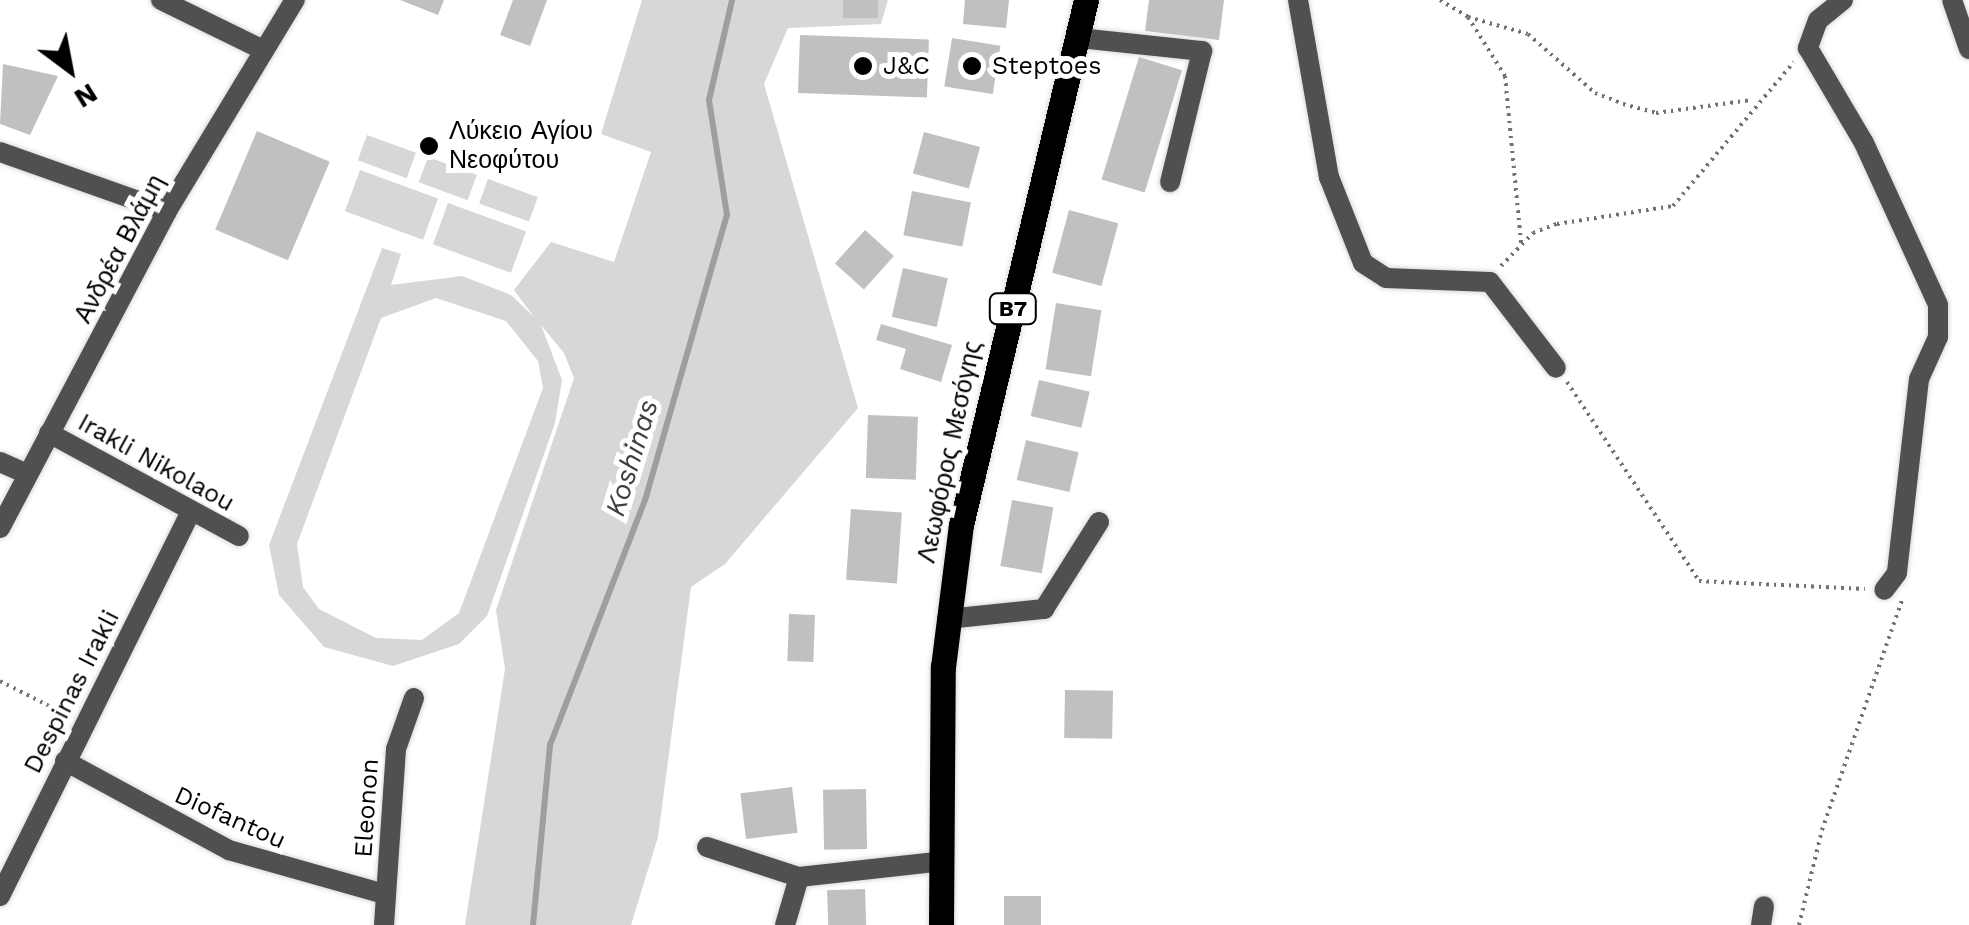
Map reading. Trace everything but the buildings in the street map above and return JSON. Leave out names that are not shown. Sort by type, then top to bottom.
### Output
[{"type":"main road","name":"Λεωφόρος Μεσόγης","points":[[942,925],[948,619],[982,428],[1080,38],[1086,0]]},
{"type":"street","points":[[161,0],[259,48]]},
{"type":"street","name":"Ανδρέα Βλάμη","points":[[0,528],[167,211],[259,48],[296,0]]},
{"type":"street","points":[[1298,0],[1329,177],[1363,263],[1386,278],[1490,282],[1556,368]]},
{"type":"street","points":[[1843,0],[1818,20],[1808,48],[1864,143],[1938,306],[1938,337],[1919,379],[1897,573],[1884,590]]},
{"type":"street","points":[[1952,0],[1969,49]]},
{"type":"street","points":[[1080,38],[1202,51],[1170,182]]},
{"type":"street","points":[[0,152],[167,211]]},
{"type":"street","name":"Irakli Nikolaou","points":[[50,433],[240,536]]},
{"type":"street","points":[[0,462],[27,474]]},
{"type":"street","name":"Despinas Irakli","points":[[0,896],[190,511]]},
{"type":"street","points":[[948,619],[1044,609],[1099,522]]},
{"type":"street","name":"Eleonon","points":[[384,925],[396,748],[414,698]]},
{"type":"street","name":"Diofantou","points":[[65,761],[229,850],[385,894]]},
{"type":"street","points":[[707,847],[799,877],[943,861]]},
{"type":"street","points":[[785,925],[799,877]]},
{"type":"path","points":[[1440,0],[1468,17],[1528,34],[1596,93],[1640,108],[1714,112],[1755,99]]},
{"type":"path","points":[[1468,17],[1513,103],[1521,243]]},
{"type":"path","points":[[1490,282],[1521,243],[1556,224],[1674,206],[1695,190],[1755,99],[1808,48]]},
{"type":"path","points":[[1556,368],[1700,581],[1884,590],[1906,600],[1822,830],[1800,925]]},
{"type":"path","points":[[0,681],[84,723]]},
{"type":"shaded area","points":[[642,0],[888,0],[881,24],[788,28],[764,84],[858,408],[725,564],[691,587],[658,837],[631,925],[465,925],[505,669],[496,610],[574,378],[564,353],[541,325],[562,380],[555,423],[487,616],[459,644],[393,666],[324,647],[279,595],[269,545],[382,248],[401,254],[391,285],[462,276],[511,295],[534,317],[514,290],[551,242],[614,262],[651,152],[601,134]],"holes":[[[436,298],[506,321],[538,361],[543,388],[459,613],[422,640],[376,638],[319,609],[303,587],[297,544],[381,318]]]},
{"type":"shaded area","points":[[367,135],[416,153],[407,178],[358,160]]},
{"type":"shaded area","points":[[428,157],[477,175],[468,200],[419,182]]},
{"type":"shaded area","points":[[360,170],[438,198],[423,240],[345,211]]},
{"type":"shaded area","points":[[488,179],[538,197],[529,222],[479,203]]},
{"type":"shaded area","points":[[448,203],[526,231],[511,273],[433,244]]},
{"type":"waterway","name":"Koshinas","points":[[533,925],[550,745],[646,497],[727,215],[709,100],[732,0]]},
{"type":"place","name":"J&C","points":[[863,66]]},
{"type":"place","name":"Steptoes","points":[[972,66]]},
{"type":"place","name":"Λύκειο Αγίου Νεοφύτου","points":[[429,146]]}]
